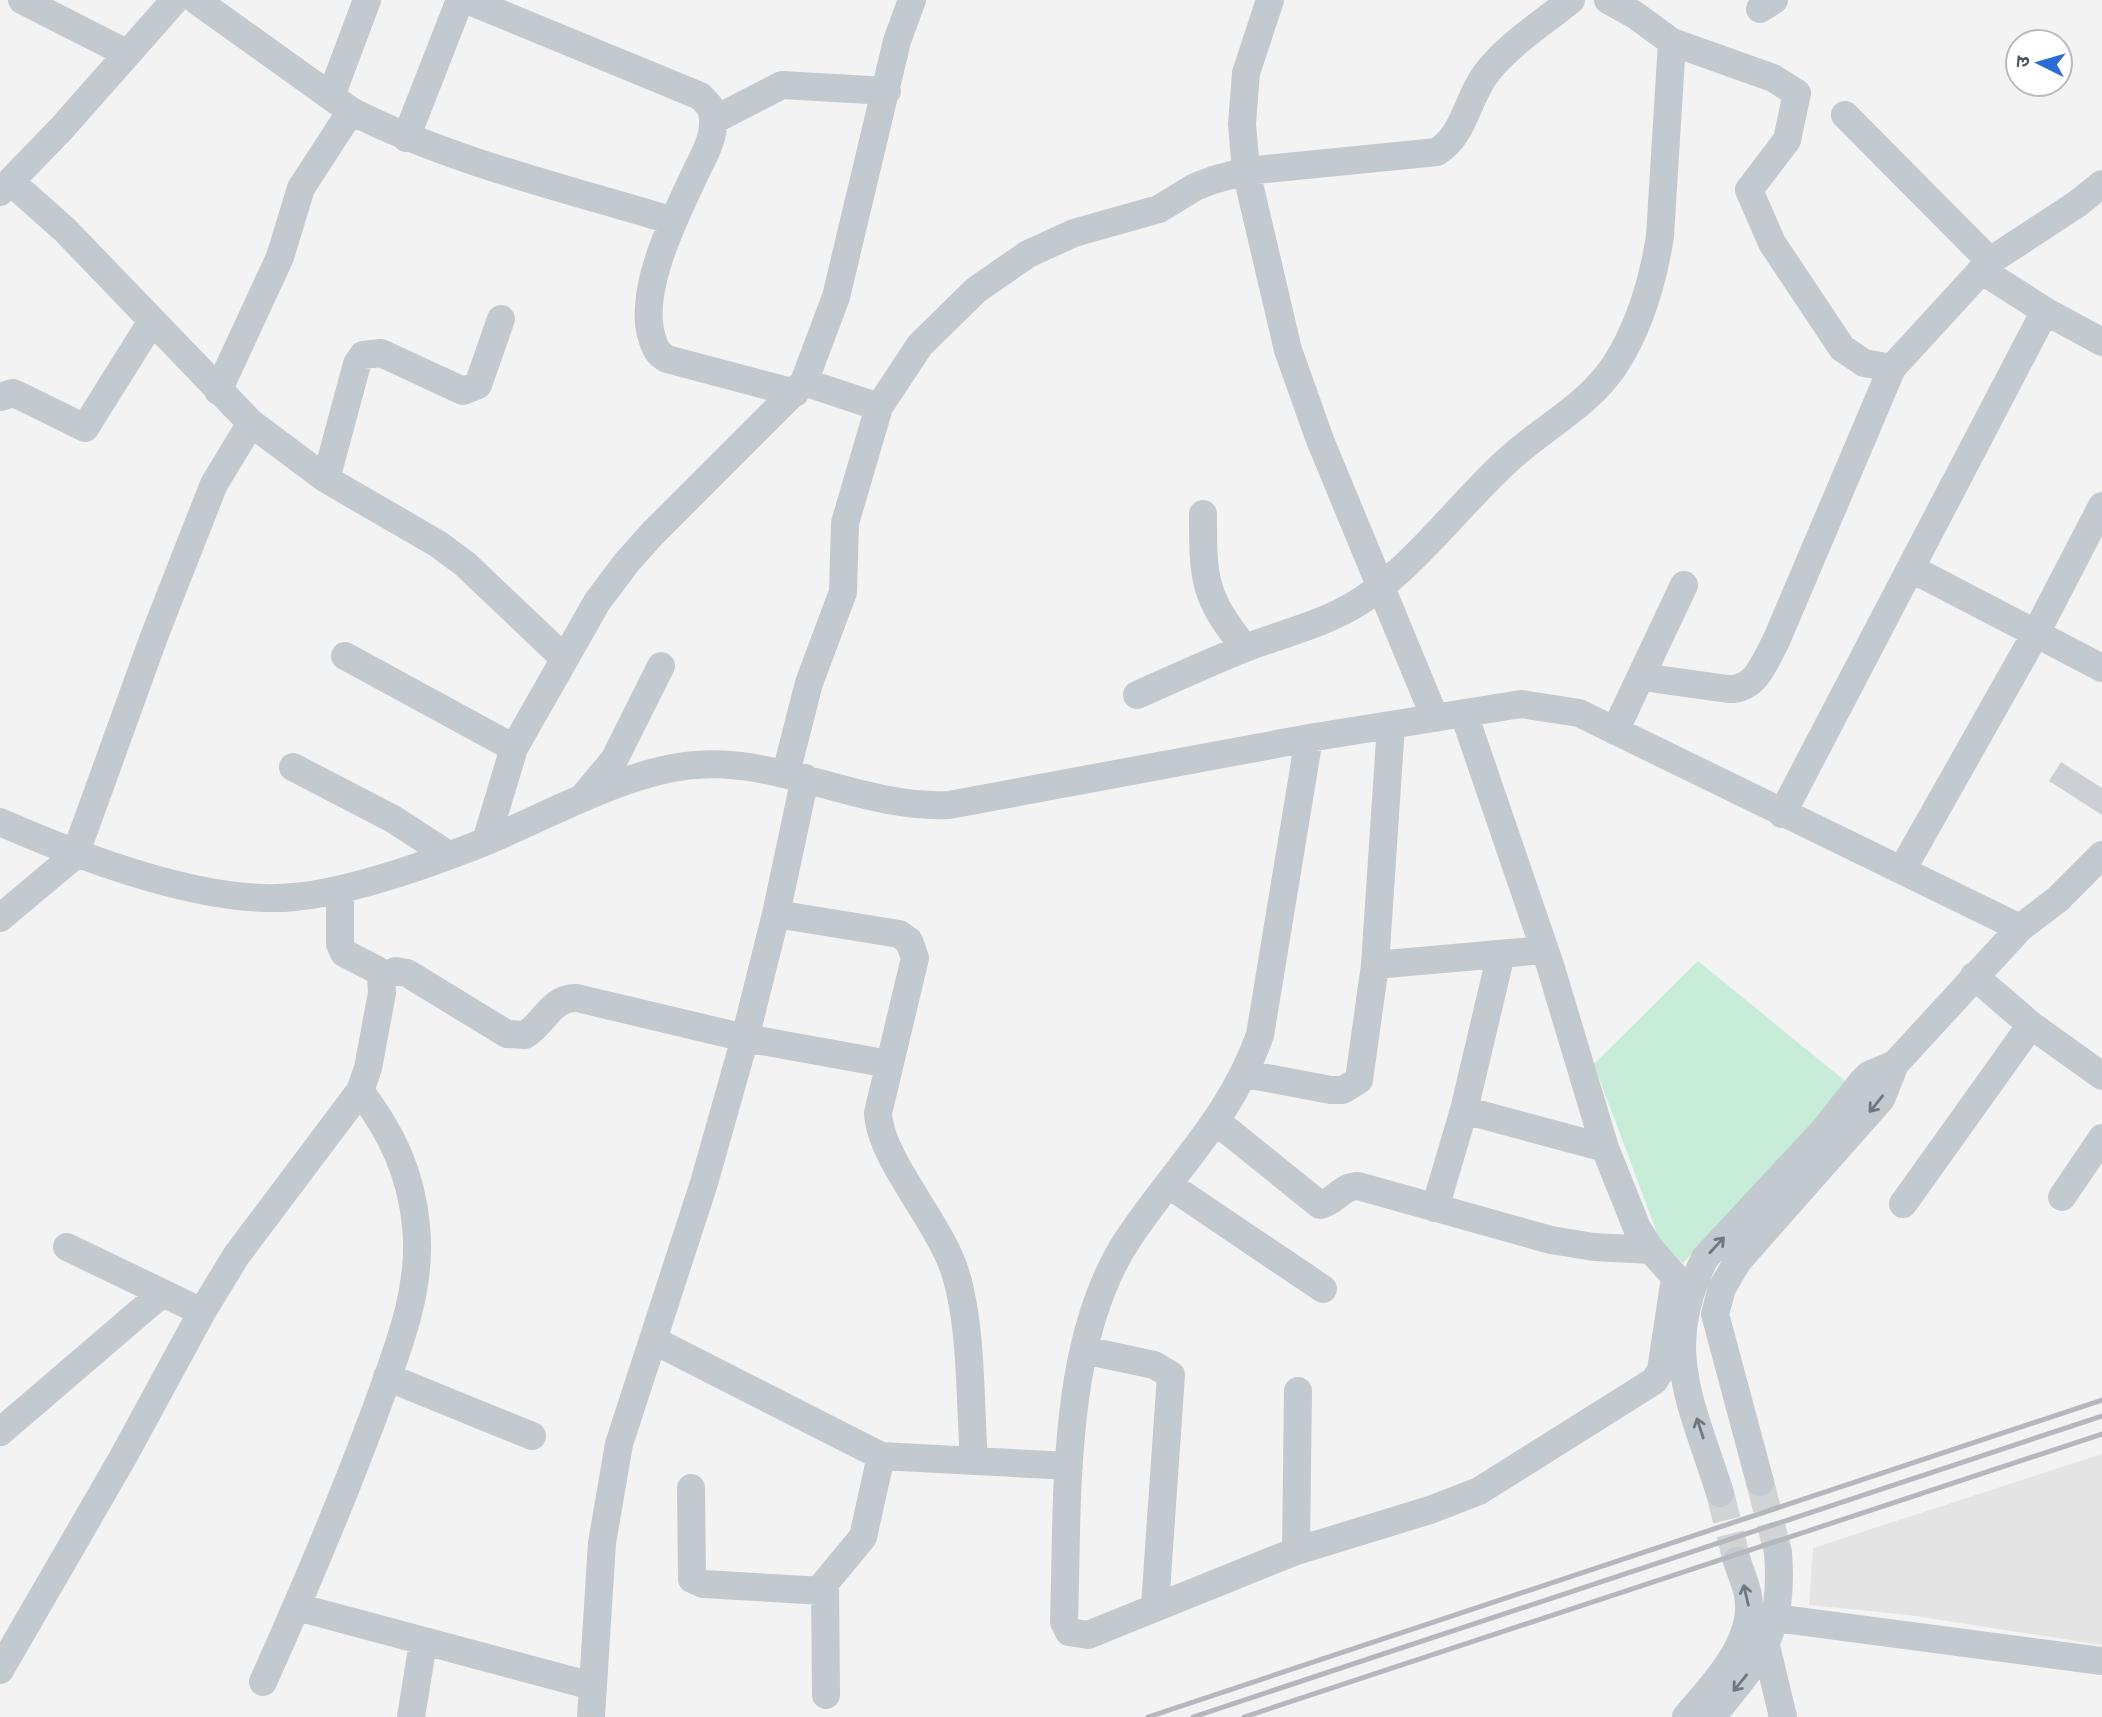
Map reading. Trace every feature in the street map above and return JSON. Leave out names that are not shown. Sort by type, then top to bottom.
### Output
[{"type":"street","points":[[22,0],[126,53]]},
{"type":"street","points":[[175,0],[5,187],[65,230],[251,423],[326,478],[438,544],[465,564],[564,658]]},
{"type":"street","points":[[196,0],[341,104],[406,138],[673,221]]},
{"type":"street","points":[[218,391],[280,257],[301,188],[341,104],[367,0]]},
{"type":"street","points":[[406,138],[460,0]]},
{"type":"street","points":[[467,0],[700,96],[711,108],[714,120],[710,142],[673,221],[650,297],[648,324],[657,351],[667,359],[879,407]]},
{"type":"street","points":[[486,841],[514,748],[597,602],[627,562],[799,387],[836,298],[897,41],[912,0]]},
{"type":"street","points":[[1270,0],[1246,73],[1242,124],[1246,171],[1288,350],[1320,440],[1434,718]]},
{"type":"street","points":[[591,1717],[607,1500],[619,1444],[704,1183],[745,1038],[776,914],[809,683],[843,592],[845,523],[879,407],[920,345],[976,290],[1028,254],[1073,233],[1159,209],[1195,187],[1246,171],[1437,152],[1455,138],[1472,98],[1503,55],[1572,0]]},
{"type":"street","points":[[1608,0],[1635,15],[1672,42],[1773,78],[1797,93],[1787,140],[1749,190],[1772,243],[1842,348],[1864,363],[1892,368]]},
{"type":"street","points":[[1137,695],[1245,648],[1318,622],[1380,589],[1509,459],[1596,390],[1615,364],[1647,296],[1655,267],[1660,236],[1672,42]]},
{"type":"street","points":[[714,120],[782,85],[887,91]]},
{"type":"street","points":[[1844,115],[1985,266],[2045,312],[2102,342]]},
{"type":"street","points":[[1642,677],[1728,690],[1741,690],[1751,683],[1776,641],[1892,368],[1985,266],[2102,184]]},
{"type":"street","points":[[1782,814],[2045,312]]},
{"type":"street","points":[[326,478],[357,364],[363,355],[381,353],[463,391],[473,389],[478,385],[502,319]]},
{"type":"street","points":[[0,397],[13,393],[85,428],[152,321]]},
{"type":"street","points":[[0,918],[75,855],[155,634],[214,484],[251,423]]},
{"type":"street","points":[[1902,870],[2036,633],[2102,506]]},
{"type":"street","points":[[1203,514],[1203,570],[1206,586],[1220,618],[1245,648]]},
{"type":"street","points":[[1912,569],[2102,668]]},
{"type":"street","points":[[1615,731],[1684,585]]},
{"type":"street","points":[[345,656],[514,748]]},
{"type":"street","points":[[583,797],[614,760],[661,666]]},
{"type":"street","points":[[0,822],[75,855],[220,895],[292,898],[340,890],[486,841],[583,797],[693,765],[723,765],[795,776],[919,807],[949,806],[1309,738],[1521,704],[1579,713],[2020,928]]},
{"type":"street","points":[[1464,714],[1544,950],[1605,1148],[1637,1228],[1651,1250],[1682,1285],[1681,1371],[1720,1493]]},
{"type":"street","points":[[1246,1074],[1331,1090],[1353,1086],[1359,1080],[1363,1068],[1375,965],[1391,725]]},
{"type":"street","points":[[1309,738],[1260,1035],[1246,1074],[1217,1122],[1128,1239],[1105,1282],[1084,1350],[1069,1466],[1064,1622],[1069,1632],[1088,1635],[1296,1551],[1430,1510],[1479,1491],[1641,1392],[1661,1370],[1682,1285],[1825,1129],[1862,1082],[1869,1075],[1895,1064]]},
{"type":"street","points":[[293,767],[393,820],[447,854]]},
{"type":"street","points":[[1760,1482],[1715,1314],[1722,1288],[1738,1261],[1881,1099],[1895,1064],[2020,928],[2058,899],[2100,861]]},
{"type":"street","points":[[0,1670],[236,1256],[360,1091],[374,1041],[382,993],[381,977],[377,970],[344,953],[340,944],[340,890]]},
{"type":"street","points":[[776,914],[900,934],[909,941],[915,958],[878,1113],[879,1127],[883,1141],[928,1214],[956,1275],[963,1308],[974,1461]]},
{"type":"street","points":[[1375,965],[1544,950]]},
{"type":"street","points":[[1435,1208],[1464,1110],[1501,954]]},
{"type":"street","points":[[381,977],[396,971],[407,973],[507,1034],[525,1035],[534,1030],[565,998],[745,1038],[890,1064]]},
{"type":"street","points":[[1974,976],[2031,1025],[2102,1076]]},
{"type":"street","points":[[1903,1203],[2031,1025]]},
{"type":"street","points":[[263,1682],[297,1607],[387,1377],[409,1310],[416,1271],[416,1227],[404,1166],[386,1126],[360,1091]]},
{"type":"street","points":[[1464,1110],[1605,1148]]},
{"type":"street","points":[[1217,1122],[1320,1205],[1329,1203],[1342,1189],[1359,1186],[1551,1240],[1594,1247],[1651,1250]]},
{"type":"street","points":[[2062,1197],[2100,1144]]},
{"type":"street","points":[[1169,1185],[1323,1289]]},
{"type":"street","points":[[66,1247],[202,1312]]},
{"type":"street","points":[[0,1432],[162,1293]]},
{"type":"street","points":[[653,1340],[881,1456],[1069,1466]]},
{"type":"street","points":[[1084,1350],[1154,1365],[1171,1375],[1156,1606]]},
{"type":"street","points":[[387,1377],[532,1436]]},
{"type":"street","points":[[1296,1551],[1298,1391]]},
{"type":"street","points":[[826,1695],[824,1591],[828,1576],[863,1537],[881,1456]]},
{"type":"street","points":[[691,1488],[692,1579],[704,1584],[824,1591]]},
{"type":"street","points":[[1712,1717],[1766,1646],[1775,1618],[1780,1584],[1778,1552]]},
{"type":"street","points":[[1686,1717],[1722,1674],[1745,1627],[1749,1604],[1737,1561]]},
{"type":"street","points":[[297,1607],[422,1643],[592,1686]]},
{"type":"street","points":[[1775,1618],[2102,1661]]},
{"type":"street","points":[[411,1717],[422,1643]]},
{"type":"street","points":[[1766,1646],[1783,1717]]},
{"type":"shaded area","points":[[2102,1454],[2102,1645],[1909,1615],[1809,1605],[1813,1548]]},
{"type":"green space","points":[[1698,961],[1850,1085],[1683,1263],[1660,1241],[1594,1064]]},
{"type":"building","points":[[2061,762],[2102,788],[2102,815],[2049,781]]},
{"type":"tunnel","points":[[1760,1482],[1778,1552]]},
{"type":"tunnel","points":[[1720,1493],[1737,1561]]},
{"type":"railway","points":[[1148,1717],[2102,1400]]},
{"type":"railway","points":[[1193,1717],[2102,1416]]},
{"type":"railway","points":[[1244,1717],[2102,1434]]}]
